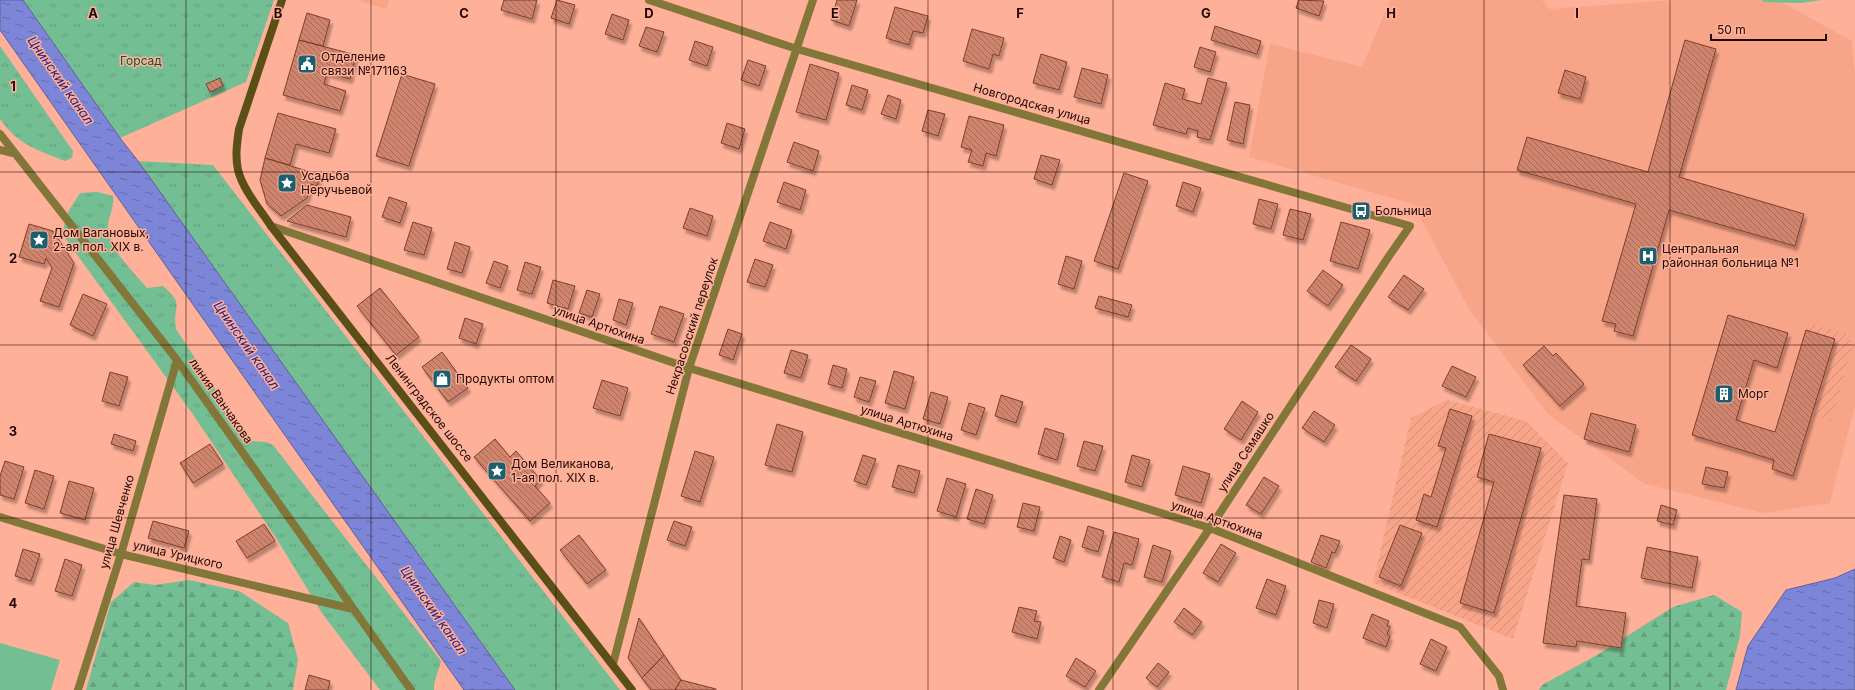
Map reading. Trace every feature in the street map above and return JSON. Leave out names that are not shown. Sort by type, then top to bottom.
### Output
[{"type":"street","name":"Ленинградское шоссе","points":[[282,0],[239,130],[236,150],[238,170],[245,186],[271,226],[632,690]]},
{"type":"street","name":"Новгородская улица","points":[[649,0],[797,49],[1410,226]]},
{"type":"street","name":"Некрасовский переулок","points":[[613,664],[689,368],[813,0]]},
{"type":"street","name":"линия Ванчакова","points":[[0,134],[13,153],[177,360],[411,690]]},
{"type":"street","points":[[0,150],[13,153]]},
{"type":"street","name":"улица Артюхина","points":[[271,226],[689,368],[1210,528],[1460,627],[1499,676],[1502,690]]},
{"type":"street","name":"улица Семашко","points":[[1099,690],[1210,528],[1410,226]]},
{"type":"street","name":"улица Шевченко","points":[[78,690],[121,554],[177,360]]},
{"type":"street","name":"улица Урицкого","points":[[0,517],[121,554],[353,609]]},
{"type":"shaded area","points":[[357,0],[389,0],[386,9]]},
{"type":"shaded area","name":"Центральная районная больница №1","points":[[1390,0],[1542,0],[1549,9],[1674,0],[1777,0],[1852,41],[1855,78],[1855,405],[1830,503],[1763,513],[1645,484],[1548,414],[1469,309],[1413,204],[1249,157],[1270,44],[1362,67]]},
{"type":"shaded area","points":[[1810,323],[1846,334],[1853,345],[1831,421],[1785,409]]},
{"type":"shaded area","points":[[1447,400],[1526,421],[1568,463],[1513,639],[1373,583],[1411,418]]},
{"type":"green space","name":"Горсад","points":[[23,0],[274,0],[246,82],[120,138]]},
{"type":"green space","points":[[1762,0],[1822,0],[1801,3],[1764,2]]},
{"type":"green space","points":[[0,46],[73,151],[72,158],[65,161],[29,146],[14,135],[0,119]]},
{"type":"green space","points":[[138,161],[213,165],[620,690],[515,690]]},
{"type":"green space","points":[[97,192],[113,196],[113,205],[108,229],[113,246],[129,268],[147,288],[163,286],[174,298],[177,306],[175,321],[176,329],[245,435],[250,441],[266,442],[273,445],[441,661],[434,684],[434,690],[380,690],[322,613],[278,541],[192,413],[62,234],[68,212],[80,193]]},
{"type":"green space","points":[[189,580],[239,591],[288,623],[298,659],[293,690],[86,690],[111,602],[134,582],[155,585]]},
{"type":"green space","points":[[1714,595],[1742,612],[1740,636],[1726,690],[1539,690],[1542,685],[1597,655],[1673,607]]},
{"type":"green space","points":[[0,643],[60,660],[51,690],[0,690]]},
{"type":"water","name":"Цнинский канал","points":[[0,0],[23,0],[515,690],[464,690],[0,30]]},
{"type":"water","points":[[1855,569],[1855,690],[1736,690],[1748,646],[1786,590],[1835,578]]},
{"type":"building","points":[[504,0],[537,0],[532,19],[501,10]]},
{"type":"building","points":[[557,0],[575,5],[569,24],[551,18]]},
{"type":"building","points":[[837,0],[857,0],[849,26],[831,20]]},
{"type":"building","points":[[1299,0],[1324,1],[1319,16],[1296,8]]},
{"type":"building","points":[[895,7],[928,16],[923,33],[913,31],[909,45],[886,38]]},
{"type":"building","points":[[307,13],[330,20],[323,46],[299,40]]},
{"type":"building","points":[[612,14],[629,20],[623,40],[605,34]]},
{"type":"building","points":[[1215,26],[1261,41],[1257,54],[1211,40]]},
{"type":"building","points":[[646,27],[664,32],[657,52],[639,46]]},
{"type":"building","points":[[972,29],[1004,38],[999,56],[993,54],[989,69],[963,61]]},
{"type":"building","points":[[299,40],[356,55],[350,79],[327,73],[324,84],[346,91],[340,111],[283,95]]},
{"type":"building","points":[[1685,40],[1716,49],[1679,177],[1804,214],[1795,246],[1669,210],[1633,336],[1614,331],[1616,324],[1602,321],[1636,204],[1517,170],[1527,137],[1648,172]]},
{"type":"building","points":[[695,41],[713,47],[707,66],[689,60]]},
{"type":"building","points":[[1200,47],[1216,52],[1210,72],[1194,67]]},
{"type":"building","points":[[1041,54],[1067,62],[1059,90],[1033,83]]},
{"type":"building","points":[[748,60],[766,66],[759,86],[741,80]]},
{"type":"building","points":[[810,64],[839,73],[826,120],[796,112]]},
{"type":"building","points":[[1082,68],[1108,75],[1101,104],[1074,97]]},
{"type":"building","points":[[1565,70],[1586,77],[1580,99],[1558,93]]},
{"type":"building","points":[[402,74],[435,84],[409,166],[376,156]]},
{"type":"building","points":[[220,78],[223,86],[210,92],[206,84]]},
{"type":"building","points":[[1208,78],[1227,83],[1210,140],[1197,137],[1198,131],[1188,128],[1186,134],[1153,125],[1165,83],[1185,89],[1182,99],[1201,104]]},
{"type":"building","points":[[852,85],[868,90],[862,110],[846,105]]},
{"type":"building","points":[[888,95],[901,100],[896,119],[881,114]]},
{"type":"building","points":[[1235,102],[1250,105],[1243,144],[1227,140]]},
{"type":"building","points":[[928,110],[945,114],[938,136],[922,131]]},
{"type":"building","points":[[278,113],[336,129],[329,153],[296,144],[290,165],[265,158]]},
{"type":"building","points":[[969,116],[1004,125],[996,156],[986,153],[983,166],[968,162],[972,150],[961,147]]},
{"type":"building","points":[[727,123],[745,129],[739,149],[721,143]]},
{"type":"building","points":[[794,142],[819,151],[813,171],[787,162]]},
{"type":"building","points":[[1041,155],[1060,160],[1052,185],[1034,179]]},
{"type":"building","points":[[265,158],[320,175],[317,186],[311,184],[307,198],[281,216],[267,204],[260,180]]},
{"type":"building","points":[[1124,173],[1148,181],[1118,269],[1094,261]]},
{"type":"building","points":[[784,182],[806,190],[800,210],[777,202]]},
{"type":"building","points":[[1183,182],[1201,188],[1193,212],[1176,206]]},
{"type":"building","points":[[389,197],[407,203],[400,223],[382,217]]},
{"type":"building","points":[[1259,199],[1278,204],[1271,229],[1253,224]]},
{"type":"building","points":[[307,205],[351,217],[346,237],[287,221]]},
{"type":"building","points":[[690,208],[713,216],[707,236],[683,228]]},
{"type":"building","points":[[1290,209],[1311,214],[1303,240],[1283,235]]},
{"type":"building","points":[[413,222],[432,228],[424,255],[404,250]]},
{"type":"building","points":[[770,222],[792,230],[786,249],[763,241]]},
{"type":"building","points":[[1341,222],[1370,230],[1358,269],[1330,261]]},
{"type":"building","points":[[29,224],[53,231],[74,263],[59,307],[40,301],[52,268],[46,258],[44,264],[19,257]]},
{"type":"building","points":[[455,242],[470,247],[462,273],[447,269]]},
{"type":"building","points":[[1066,256],[1082,261],[1074,289],[1058,284]]},
{"type":"building","points":[[755,259],[773,265],[765,287],[747,282]]},
{"type":"building","points":[[494,261],[508,266],[500,288],[486,283]]},
{"type":"building","points":[[525,262],[541,267],[532,294],[517,290]]},
{"type":"building","points":[[1323,270],[1343,285],[1328,306],[1307,291]]},
{"type":"building","points":[[1404,275],[1424,289],[1408,310],[1388,297]]},
{"type":"building","points":[[553,280],[575,286],[568,309],[547,303]]},
{"type":"building","points":[[380,288],[419,337],[396,355],[357,306]]},
{"type":"building","points":[[587,290],[600,294],[592,317],[579,313]]},
{"type":"building","points":[[83,294],[107,304],[93,336],[70,325]]},
{"type":"building","points":[[1099,296],[1132,305],[1128,317],[1095,308]]},
{"type":"building","points":[[619,299],[633,303],[626,325],[613,320]]},
{"type":"building","points":[[660,306],[684,314],[674,342],[651,334]]},
{"type":"building","name":"Морг","points":[[1728,315],[1788,333],[1777,368],[1754,360],[1736,420],[1775,432],[1806,330],[1835,339],[1793,476],[1772,469],[1774,460],[1692,435]]},
{"type":"building","points":[[465,318],[483,324],[476,344],[459,338]]},
{"type":"building","points":[[728,329],[742,334],[733,360],[719,355]]},
{"type":"building","points":[[1351,345],[1371,359],[1356,381],[1335,367]]},
{"type":"building","points":[[1544,346],[1553,356],[1556,353],[1584,384],[1560,406],[1523,365]]},
{"type":"building","points":[[791,350],[808,355],[801,378],[784,373]]},
{"type":"building","points":[[442,352],[468,388],[448,402],[422,367]]},
{"type":"building","points":[[833,365],[847,369],[842,388],[828,384]]},
{"type":"building","points":[[1452,366],[1476,377],[1466,397],[1442,386]]},
{"type":"building","points":[[894,371],[914,377],[905,409],[885,403]]},
{"type":"building","points":[[110,372],[128,377],[119,406],[102,401]]},
{"type":"building","points":[[860,377],[876,381],[869,402],[854,397]]},
{"type":"building","points":[[602,380],[628,388],[620,416],[593,408]]},
{"type":"building","points":[[931,392],[948,397],[940,424],[923,419]]},
{"type":"building","points":[[1001,395],[1023,402],[1016,423],[995,416]]},
{"type":"building","points":[[1242,401],[1258,412],[1241,440],[1224,429]]},
{"type":"building","points":[[969,403],[985,408],[976,435],[961,430]]},
{"type":"building","points":[[1450,409],[1472,416],[1437,527],[1416,520],[1424,494],[1431,497],[1446,448],[1438,446]]},
{"type":"building","points":[[1314,411],[1335,425],[1324,442],[1302,428]]},
{"type":"building","points":[[1591,413],[1636,425],[1629,452],[1584,439]]},
{"type":"building","points":[[777,424],[803,432],[792,472],[765,465]]},
{"type":"building","points":[[1045,428],[1064,434],[1057,460],[1038,454]]},
{"type":"building","points":[[114,434],[136,441],[133,451],[111,444]]},
{"type":"building","points":[[1489,434],[1541,448],[1494,613],[1460,603],[1494,482],[1477,477]]},
{"type":"building","points":[[495,439],[510,457],[516,451],[541,480],[535,486],[550,503],[530,521],[474,457]]},
{"type":"building","points":[[1084,441],[1103,446],[1095,471],[1077,466]]},
{"type":"building","points":[[210,444],[223,464],[193,483],[180,463]]},
{"type":"building","points":[[695,451],[714,457],[700,502],[681,496]]},
{"type":"building","points":[[863,455],[876,459],[866,485],[854,481]]},
{"type":"building","points":[[1132,455],[1150,460],[1142,487],[1125,482]]},
{"type":"building","points":[[5,461],[24,467],[14,499],[0,495],[0,476]]},
{"type":"building","points":[[898,465],[920,471],[914,493],[892,487]]},
{"type":"building","points":[[1183,466],[1210,474],[1201,503],[1175,495]]},
{"type":"building","points":[[1706,467],[1728,472],[1724,488],[1702,484]]},
{"type":"building","points":[[35,470],[54,476],[44,509],[25,503]]},
{"type":"building","points":[[1264,477],[1279,486],[1261,514],[1246,505]]},
{"type":"building","points":[[947,478],[966,484],[956,517],[937,511]]},
{"type":"building","points":[[69,481],[94,488],[85,520],[60,513]]},
{"type":"building","points":[[976,489],[993,495],[984,524],[967,519]]},
{"type":"building","points":[[1564,495],[1597,499],[1589,560],[1582,559],[1576,606],[1626,613],[1621,648],[1577,641],[1576,647],[1543,643]]},
{"type":"building","points":[[1023,503],[1040,507],[1034,531],[1017,527]]},
{"type":"building","points":[[1661,505],[1677,510],[1673,525],[1657,521]]},
{"type":"building","points":[[153,521],[189,531],[184,548],[148,538]]},
{"type":"building","points":[[674,521],[692,527],[685,546],[667,540]]},
{"type":"building","points":[[264,524],[275,541],[247,558],[236,541]]},
{"type":"building","points":[[1400,525],[1422,533],[1401,586],[1379,577]]},
{"type":"building","points":[[1088,526],[1104,531],[1098,552],[1082,547]]},
{"type":"building","points":[[1114,532],[1139,539],[1132,565],[1124,563],[1119,582],[1102,577]]},
{"type":"building","points":[[579,535],[606,570],[587,584],[560,550]]},
{"type":"building","points":[[1321,535],[1340,541],[1335,553],[1332,552],[1326,568],[1311,562]]},
{"type":"building","points":[[1060,536],[1071,540],[1064,562],[1053,558]]},
{"type":"building","points":[[1221,544],[1236,553],[1218,582],[1203,573]]},
{"type":"building","points":[[1153,545],[1171,551],[1162,582],[1144,577]]},
{"type":"building","points":[[1647,547],[1698,557],[1692,588],[1641,578]]},
{"type":"building","points":[[23,549],[40,554],[31,581],[15,576]]},
{"type":"building","points":[[65,559],[82,565],[72,596],[55,591]]},
{"type":"building","points":[[1267,579],[1286,586],[1276,615],[1256,608]]},
{"type":"building","points":[[1319,600],[1334,604],[1327,628],[1313,623]]},
{"type":"building","points":[[1019,607],[1037,611],[1034,621],[1041,622],[1037,639],[1012,632]]},
{"type":"building","points":[[1184,608],[1202,622],[1192,635],[1174,622]]},
{"type":"building","points":[[1372,614],[1389,621],[1387,626],[1390,627],[1387,634],[1390,636],[1386,647],[1363,638]]},
{"type":"building","points":[[639,618],[664,655],[642,678],[628,658]]},
{"type":"building","points":[[1431,639],[1447,647],[1436,671],[1420,664]]},
{"type":"building","points":[[664,655],[681,680],[675,690],[651,690],[642,678]]},
{"type":"building","points":[[1076,658],[1096,671],[1085,687],[1066,676]]},
{"type":"building","points":[[1158,663],[1169,672],[1157,687],[1146,678]]},
{"type":"building","points":[[309,675],[330,681],[328,690],[305,690]]},
{"type":"building","points":[[681,680],[716,689],[716,690],[675,690]]},
{"type":"place","name":"Отделение связи №171163","points":[[307,64]]},
{"type":"place","name":"Усадьба Неручьевой","points":[[287,183]]},
{"type":"place","name":"Больница","points":[[1361,211]]},
{"type":"place","name":"Дом Вагановых, 2-ая пол. XIX в.","points":[[39,240]]},
{"type":"place","name":"Центральная районная больница №1","points":[[1648,256]]},
{"type":"place","name":"Продукты оптом","points":[[442,379]]},
{"type":"place","name":"Морг","points":[[1724,394]]},
{"type":"place","name":"Дом Великанова, 1-ая пол. XIX в.","points":[[497,471]]}]
